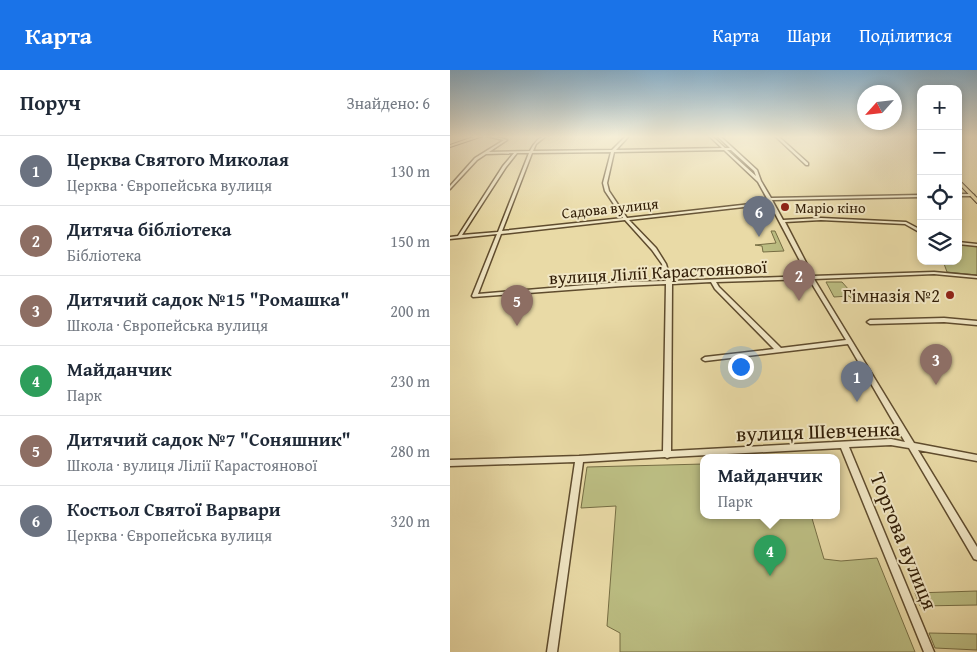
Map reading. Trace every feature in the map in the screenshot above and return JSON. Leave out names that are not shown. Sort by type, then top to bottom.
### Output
[{"type":"main road","points":[[962,184],[977,201]]},
{"type":"street","points":[[450,188],[472,163]]},
{"type":"street","points":[[459,237],[507,163]]},
{"type":"street","points":[[501,232],[527,163]]},
{"type":"street","points":[[609,163],[604,182],[611,200],[654,249],[664,264],[669,282],[667,454]]},
{"type":"street","points":[[738,163],[753,178],[759,181]]},
{"type":"street","points":[[748,163],[756,171],[759,181],[848,342],[977,556]]},
{"type":"street","points":[[962,195],[972,195]]},
{"type":"street","name":"Садова вулиця","points":[[450,238],[771,201],[917,196]]},
{"type":"street","points":[[782,221],[821,219],[906,223],[917,230]]},
{"type":"street","name":"вулиця Лілії Карастоянової","points":[[501,232],[475,296],[669,282],[812,279],[934,273],[977,277]]},
{"type":"street","points":[[962,243],[977,245]]},
{"type":"street","points":[[713,281],[717,288],[779,350]]},
{"type":"street","points":[[870,322],[944,320],[977,323]]},
{"type":"street","points":[[705,359],[848,342]]},
{"type":"street","name":"вулиця Шевченка","points":[[450,463],[579,459],[891,442],[977,458]]},
{"type":"street","name":"Торгова вулиця","points":[[844,445],[929,652]]},
{"type":"street","points":[[552,652],[579,459]]},
{"type":"green space","points":[[771,231],[775,231],[784,251],[763,252],[762,246],[755,245],[776,243]]},
{"type":"green space","points":[[962,244],[977,246],[977,275],[947,272],[944,265],[962,265]]},
{"type":"green space","points":[[826,282],[842,282],[857,299],[852,299],[849,296],[834,297]]},
{"type":"green space","points":[[700,464],[700,519],[812,519],[824,559],[841,561],[877,558],[915,652],[620,652],[620,633],[607,626],[616,506],[581,508],[587,467]]},
{"type":"green space","points":[[977,591],[977,605],[920,606],[915,593]]},
{"type":"green space","points":[[929,633],[977,634],[977,650],[935,648]]},
{"type":"place","name":"Маріо кіно","points":[[785,207]]},
{"type":"place","name":"Костьол Святої Варвари","points":[[759,237]]},
{"type":"place","name":"Гімназія №2","points":[[950,295]]},
{"type":"place","name":"Дитяча бібліотека","points":[[799,301]]},
{"type":"place","name":"Дитячий садок №7 \"Соняшник\"","points":[[517,326]]},
{"type":"place","name":"Дитячий садок №15 \"Ромашка\"","points":[[936,385]]},
{"type":"place","name":"Церква Святого Миколая","points":[[857,402]]},
{"type":"place","name":"Майданчик","points":[[770,576]]}]
